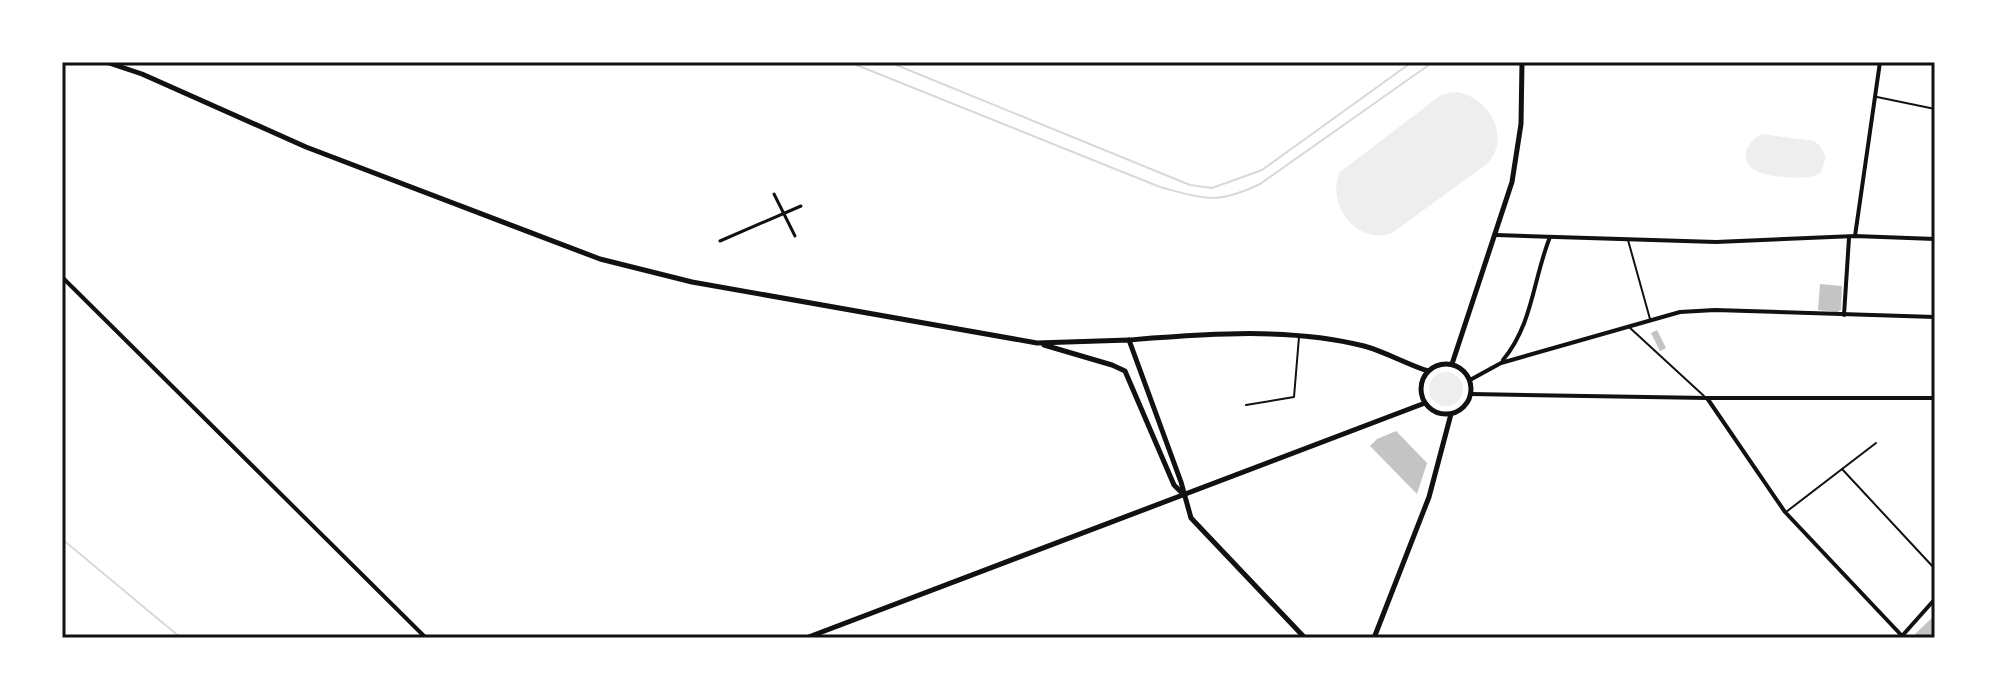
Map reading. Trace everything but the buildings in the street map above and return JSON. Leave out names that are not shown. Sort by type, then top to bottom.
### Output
[{"type":"main road","points":[[106,62],[142,74],[306,147],[600,259],[692,282],[1037,343],[1112,365],[1125,371],[1174,485],[1184,495]]},
{"type":"main road","points":[[1452,364],[1512,182],[1521,124],[1522,62]]},
{"type":"main road","points":[[1037,343],[1257,334],[1299,337],[1368,347],[1428,371]]},
{"type":"main road","points":[[1129,340],[1191,518],[1305,638]]},
{"type":"main road","points":[[1452,364],[1466,372],[1471,394],[1464,407],[1451,414],[1436,413],[1425,403],[1421,386],[1428,371],[1435,366],[1452,364]]},
{"type":"main road","points":[[806,638],[1425,403]]},
{"type":"main road","points":[[1374,638],[1429,497],[1451,414]]},
{"type":"street","points":[[1844,315],[1852,237],[1877,97],[1880,62]]},
{"type":"street","points":[[774,194],[795,236]]},
{"type":"street","points":[[720,241],[801,206]]},
{"type":"street","points":[[1496,235],[1716,242],[1852,237],[1935,239]]},
{"type":"street","points":[[1501,363],[1520,337],[1550,237]]},
{"type":"street","points":[[62,277],[426,638]]},
{"type":"street","points":[[1470,380],[1501,363],[1680,312],[1715,310],[1935,317]]},
{"type":"street","points":[[1471,394],[1935,398]]},
{"type":"street","points":[[1707,398],[1785,512],[1903,637],[1935,599]]},
{"type":"lane","points":[[1877,97],[1935,109]]},
{"type":"lane","points":[[1627,239],[1651,322]]},
{"type":"lane","points":[[1629,327],[1707,398]]},
{"type":"lane","points":[[1246,405],[1294,397],[1299,337]]},
{"type":"lane","points":[[1785,512],[1876,443]]},
{"type":"lane","points":[[1842,469],[1935,569]]},
{"type":"shaded area","points":[[1452,92],[1477,100],[1486,109],[1497,132],[1493,156],[1484,166],[1392,233],[1379,235],[1356,228],[1347,219],[1337,197],[1336,184],[1340,172],[1441,95]]},
{"type":"shaded area","points":[[1762,134],[1814,141],[1826,157],[1821,172],[1809,177],[1791,178],[1765,174],[1752,168],[1746,153],[1751,142]]},
{"type":"shaded area","points":[[1446,372],[1458,377],[1463,389],[1458,401],[1446,406],[1434,401],[1429,389],[1434,377]]},
{"type":"waterway","points":[[849,62],[1160,187],[1210,198],[1232,195],[1260,184],[1433,62]]},
{"type":"waterway","points":[[889,62],[1190,185],[1212,188],[1262,170],[1412,62]]},
{"type":"waterway","points":[[62,539],[181,638]]}]
